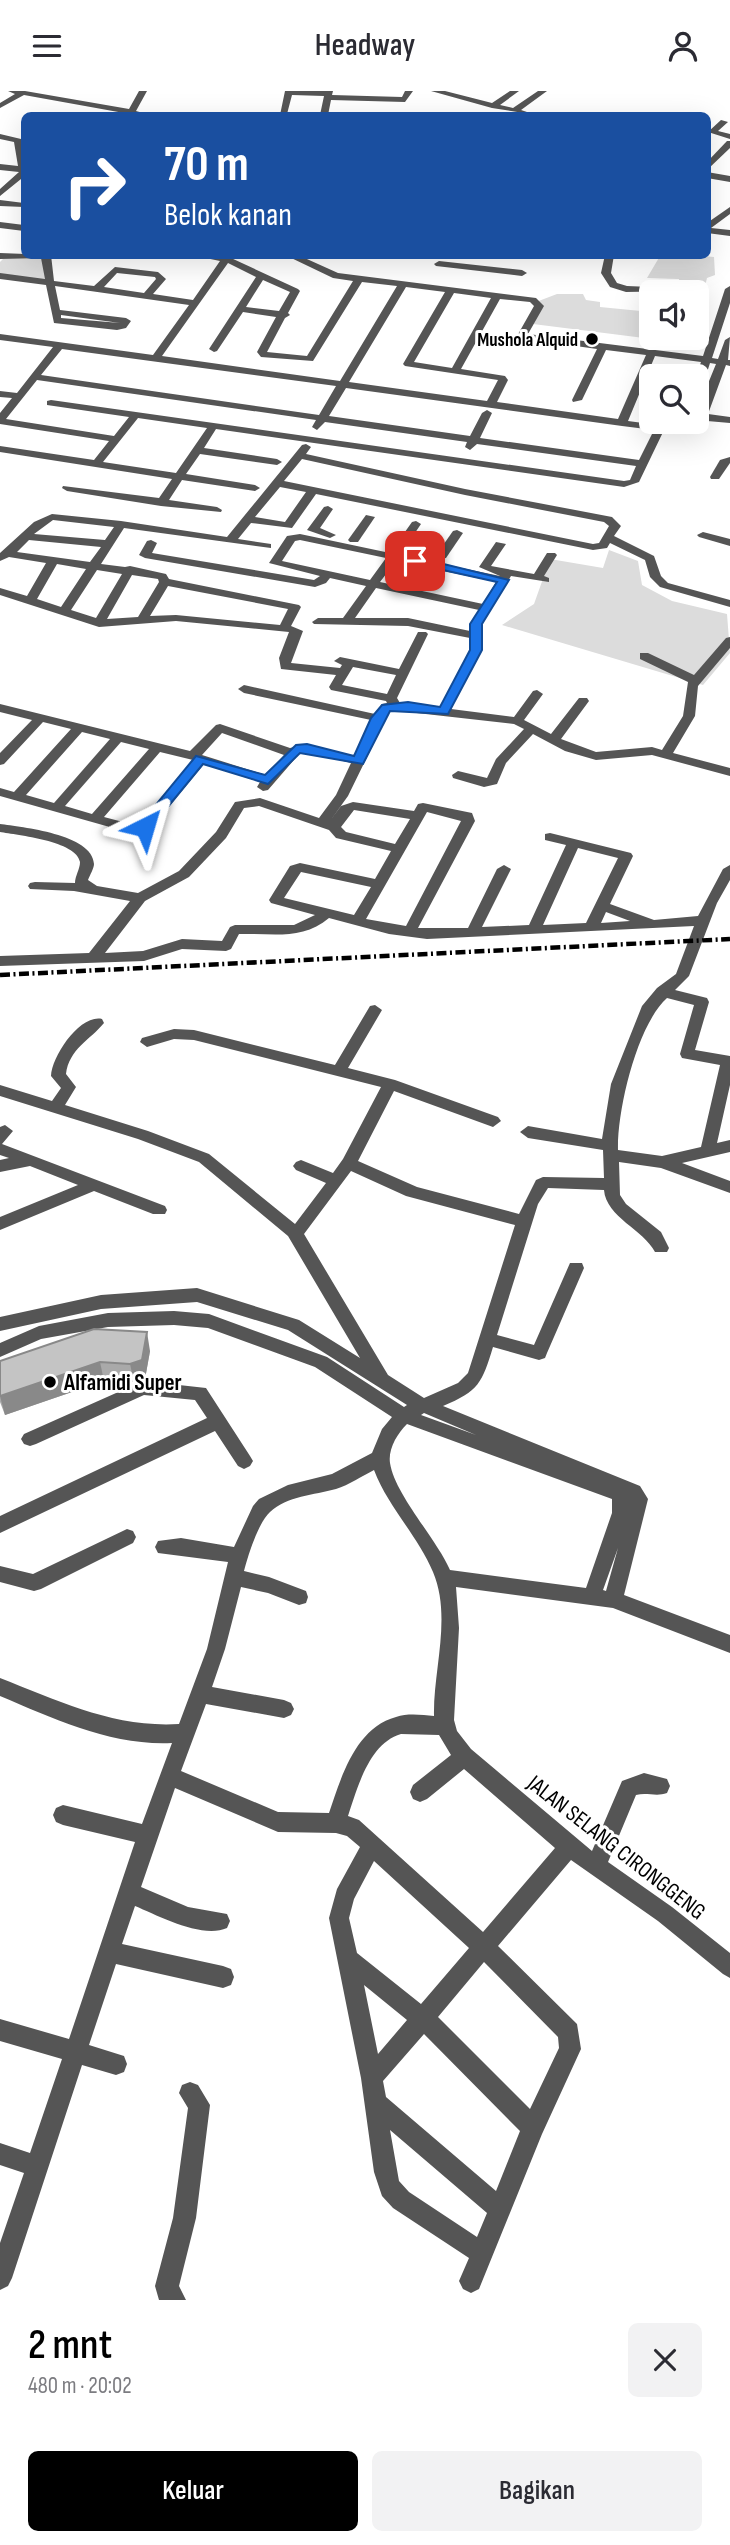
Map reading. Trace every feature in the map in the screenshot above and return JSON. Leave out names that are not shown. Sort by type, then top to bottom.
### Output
[{"type":"street","points":[[12,91],[136,112]]},
{"type":"street","points":[[62,98],[71,91]]},
{"type":"street","points":[[132,111],[143,91]]},
{"type":"street","points":[[284,112],[289,91],[401,100],[406,98],[409,91]]},
{"type":"street","points":[[435,91],[518,112]]},
{"type":"street","points":[[492,106],[515,91]]},
{"type":"street","points":[[514,111],[544,91]]},
{"type":"street","points":[[0,106],[22,93]]},
{"type":"street","points":[[325,112],[328,94]]},
{"type":"street","points":[[724,122],[712,132],[730,137]]},
{"type":"street","points":[[0,136],[18,141],[21,151]]},
{"type":"street","points":[[711,163],[728,147]]},
{"type":"street","points":[[0,166],[21,171]]},
{"type":"street","points":[[726,178],[730,169]]},
{"type":"street","points":[[0,193],[21,175]]},
{"type":"street","points":[[0,203],[21,205]]},
{"type":"street","points":[[711,225],[730,210]]},
{"type":"street","points":[[0,227],[21,230]]},
{"type":"street","points":[[711,229],[730,233]]},
{"type":"street","points":[[0,256],[21,256]]},
{"type":"street","points":[[46,259],[56,316],[57,349],[0,420],[116,439]]},
{"type":"street","points":[[156,358],[227,259]]},
{"type":"street","points":[[230,259],[295,292],[285,315],[261,354],[308,360],[359,279]]},
{"type":"street","points":[[297,259],[327,274],[497,295],[539,304],[515,348]]},
{"type":"street","points":[[609,259],[606,273],[613,285],[639,290]]},
{"type":"street","points":[[439,263],[522,273]]},
{"type":"street","points":[[97,289],[115,270],[158,275],[161,279],[146,296]]},
{"type":"street","points":[[214,349],[262,275]]},
{"type":"street","points":[[0,276],[196,303]]},
{"type":"street","points":[[230,541],[301,456],[403,284]]},
{"type":"street","points":[[451,289],[408,364],[503,378],[462,462]]},
{"type":"street","points":[[706,364],[730,289]]},
{"type":"street","points":[[455,371],[497,295]]},
{"type":"street","points":[[240,309],[285,315]]},
{"type":"street","points":[[56,316],[126,321],[117,327],[56,316]]},
{"type":"street","points":[[0,325],[1,340],[57,349],[489,409],[639,426]]},
{"type":"street","points":[[522,336],[639,349]]},
{"type":"street","points":[[709,396],[726,362],[730,340]]},
{"type":"street","points":[[578,400],[603,347]]},
{"type":"street","points":[[57,349],[156,358],[339,389]]},
{"type":"street","points":[[622,423],[656,350],[726,362]]},
{"type":"street","points":[[34,377],[642,464]]},
{"type":"street","points":[[0,394],[19,396]]},
{"type":"street","points":[[51,403],[309,442],[624,484],[634,482],[658,434]]},
{"type":"street","points":[[489,409],[639,426]]},
{"type":"street","points":[[96,464],[135,415]]},
{"type":"street","points":[[709,417],[730,420]]},
{"type":"street","points":[[161,503],[213,427]]},
{"type":"street","points":[[0,449],[255,488]]},
{"type":"street","points":[[197,450],[277,462]]},
{"type":"street","points":[[277,483],[313,490],[349,483],[385,490],[413,511],[449,518],[495,513],[531,520],[569,527],[613,521],[615,526],[599,547],[569,527],[495,513],[465,492],[430,485],[385,490],[349,483],[301,456]]},
{"type":"street","points":[[715,477],[724,462],[730,460]]},
{"type":"street","points":[[413,511],[430,485]]},
{"type":"street","points":[[67,488],[217,510]]},
{"type":"street","points":[[248,519],[288,526],[313,490]]},
{"type":"street","points":[[449,518],[465,492]]},
{"type":"street","points":[[328,509],[313,531],[396,553],[485,567],[506,576]]},
{"type":"street","points":[[5,556],[45,520],[52,517],[121,523],[267,546]]},
{"type":"street","points":[[354,540],[370,517]]},
{"type":"street","points":[[63,613],[121,523]]},
{"type":"street","points":[[347,621],[416,524]]},
{"type":"street","points":[[440,558],[457,533]]},
{"type":"street","points":[[703,535],[730,543]]},
{"type":"street","points":[[29,537],[108,544]]},
{"type":"street","points":[[263,576],[291,538],[298,537],[396,553],[506,576],[541,579],[551,555]]},
{"type":"street","points":[[608,538],[650,558],[656,577],[664,585],[730,604]]},
{"type":"street","points":[[150,543],[145,555],[263,576],[315,584],[327,574]]},
{"type":"street","points":[[485,567],[500,544]]},
{"type":"street","points":[[5,556],[95,564],[162,576],[164,582],[143,618]]},
{"type":"street","points":[[30,601],[54,559]]},
{"type":"street","points":[[275,563],[486,608]]},
{"type":"street","points":[[99,623],[130,569]]},
{"type":"street","points":[[444,711],[476,650],[476,624],[506,576]]},
{"type":"street","points":[[164,582],[295,607],[284,628]]},
{"type":"street","points":[[0,591],[99,623],[143,618],[284,628],[297,631],[285,658],[285,666],[347,667],[403,673]]},
{"type":"street","points":[[358,608],[385,621]]},
{"type":"street","points":[[318,622],[408,622],[477,636]]},
{"type":"street","points":[[328,825],[378,718],[393,702],[403,673],[422,634]]},
{"type":"street","points":[[666,753],[689,716],[692,685],[730,641]]},
{"type":"street","points":[[644,656],[695,680]]},
{"type":"street","points":[[334,660],[347,667]]},
{"type":"street","points":[[347,667],[335,687],[393,702],[517,721],[582,753],[596,756],[652,751],[730,772]]},
{"type":"street","points":[[244,689],[378,718]]},
{"type":"street","points":[[517,721],[537,694]]},
{"type":"street","points":[[554,739],[583,701]]},
{"type":"street","points":[[0,709],[157,747],[268,780]]},
{"type":"street","points":[[0,761],[40,718]]},
{"type":"street","points":[[17,797],[79,728]]},
{"type":"street","points":[[1,795],[141,830],[220,728],[292,753]]},
{"type":"street","points":[[458,775],[489,783],[513,745],[532,728]]},
{"type":"street","points":[[56,809],[118,738]]},
{"type":"street","points":[[94,820],[157,747]]},
{"type":"street","points":[[93,958],[140,898],[184,874],[221,835],[236,809],[255,801],[268,780],[292,753],[307,748],[358,761]]},
{"type":"street","points":[[1,795],[63,819],[54,837]]},
{"type":"street","points":[[255,801],[328,825],[341,835],[399,849]]},
{"type":"street","points":[[328,825],[353,806],[418,816]]},
{"type":"street","points":[[358,921],[426,806],[468,819],[409,933]]},
{"type":"street","points":[[0,828],[54,837],[87,859],[80,881],[92,889]]},
{"type":"street","points":[[550,837],[626,856],[591,928]]},
{"type":"street","points":[[534,930],[574,843]]},
{"type":"street","points":[[379,884],[309,867],[295,869],[277,901],[409,933],[657,926],[703,920]]},
{"type":"street","points":[[472,932],[504,869]]},
{"type":"street","points":[[661,1248],[655,1236],[620,1208],[612,1196],[610,1134],[620,1075],[649,1006],[682,976],[703,920],[730,869]]},
{"type":"street","points":[[35,886],[92,889],[140,898]]},
{"type":"street","points":[[602,906],[657,926]]},
{"type":"street","points":[[0,961],[144,956],[182,944],[226,946],[235,930],[295,931],[312,926],[326,913]]},
{"type":"street","points":[[662,992],[702,1002],[687,1055],[728,1061],[708,1149]]},
{"type":"street","points":[[339,1070],[375,1010]]},
{"type":"street","points":[[56,1106],[69,1087],[58,1076],[59,1067],[84,1029],[97,1023]]},
{"type":"street","points":[[147,1042],[174,1034],[194,1035],[390,1084],[494,1121]]},
{"type":"street","points":[[294,1232],[302,1228],[349,1163],[390,1084]]},
{"type":"street","points":[[0,1090],[56,1106],[204,1158],[294,1232],[381,1379]]},
{"type":"street","points":[[528,1132],[662,1162],[730,1187]]},
{"type":"street","points":[[662,1162],[708,1149],[730,1146]]},
{"type":"street","points":[[0,1149],[159,1210]]},
{"type":"street","points":[[0,1166],[31,1160]]},
{"type":"street","points":[[349,1163],[379,1181],[413,1193],[524,1221]]},
{"type":"street","points":[[301,1166],[335,1181]]},
{"type":"street","points":[[336,1823],[359,1760],[390,1728],[445,1725],[449,1649],[444,1577],[435,1554],[390,1488],[380,1458],[386,1438],[405,1416],[420,1404],[465,1389],[475,1377],[530,1203],[545,1182],[612,1185]]},
{"type":"street","points":[[0,1224],[93,1185]]},
{"type":"street","points":[[488,1339],[539,1353],[576,1268]]},
{"type":"street","points":[[0,1324],[101,1301],[197,1296],[293,1325],[420,1404],[634,1491],[621,1513],[592,1596]]},
{"type":"street","points":[[235,1329],[249,1310]]},
{"type":"street","points":[[0,1350],[39,1333],[108,1320],[174,1318],[209,1321],[321,1362],[405,1416],[629,1496],[637,1511],[613,1600]]},
{"type":"street","points":[[30,1439],[143,1388],[200,1393],[244,1461]]},
{"type":"street","points":[[0,1525],[218,1421]]},
{"type":"street","points":[[0,2278],[148,1835],[216,1649],[239,1556],[265,1505],[288,1493],[336,1481],[380,1458]]},
{"type":"street","points":[[0,1574],[34,1583],[127,1537]]},
{"type":"street","points":[[164,1547],[181,1546],[239,1556]]},
{"type":"street","points":[[233,1577],[269,1585],[299,1597]]},
{"type":"street","points":[[444,1577],[613,1600],[730,1644]]},
{"type":"street","points":[[0,1687],[70,1716],[115,1730],[166,1735],[186,1733]]},
{"type":"street","points":[[200,1694],[284,1709]]},
{"type":"street","name":"JALAN SELANG CIRONGGENG","points":[[445,1725],[464,1756],[569,1847],[664,1914],[730,1967]]},
{"type":"street","points":[[419,1792],[464,1756]]},
{"type":"street","points":[[169,1776],[278,1822],[336,1823],[352,1827],[485,1948],[569,2032],[571,2041],[499,2208],[471,2281]]},
{"type":"street","points":[[596,1867],[629,1788],[644,1783],[660,1786]]},
{"type":"street","points":[[63,1815],[148,1835]]},
{"type":"street","points":[[372,1845],[344,1896],[339,1913],[372,2078],[390,2189],[401,2200],[481,2253]]},
{"type":"street","points":[[372,2078],[425,2020],[569,1847]]},
{"type":"street","points":[[129,1893],[188,1917],[220,1921]]},
{"type":"street","points":[[109,1952],[223,1977]]},
{"type":"street","points":[[347,1959],[425,2020],[533,2128]]},
{"type":"street","points":[[0,2030],[116,2064]]},
{"type":"street","points":[[174,2300],[167,2292],[167,2285],[181,2243],[191,2196],[199,2105],[190,2093]]},
{"type":"street","points":[[375,2102],[499,2208]]},
{"type":"street","points":[[0,2154],[38,2167]]},
{"type":"shaded area","points":[[5,257],[44,259],[50,282],[0,275],[0,262]]},
{"type":"shaded area","points":[[714,257],[715,275],[707,280],[647,278],[658,259]]},
{"type":"shaded area","points":[[557,294],[583,294],[586,300],[600,302],[600,307],[639,311],[639,337],[533,324],[536,302]]},
{"type":"shaded area","points":[[609,550],[638,561],[642,585],[672,601],[727,614],[730,653],[703,685],[502,625],[534,604],[550,559],[603,568]]},
{"type":"building","points":[[94,1329],[147,1332],[142,1360],[130,1364],[100,1362],[0,1396],[0,1361]]},
{"type":"railway","points":[[0,975],[730,939]]},
{"type":"place","name":"Mushola Alquid","points":[[592,339]]},
{"type":"place","name":"Alfamidi Super","points":[[50,1382]]},
{"type":"route","points":[[145,827],[201,759],[268,780],[296,749],[307,748],[358,761],[386,707],[408,706],[444,711],[478,645],[476,624],[503,580],[415,561]]}]
